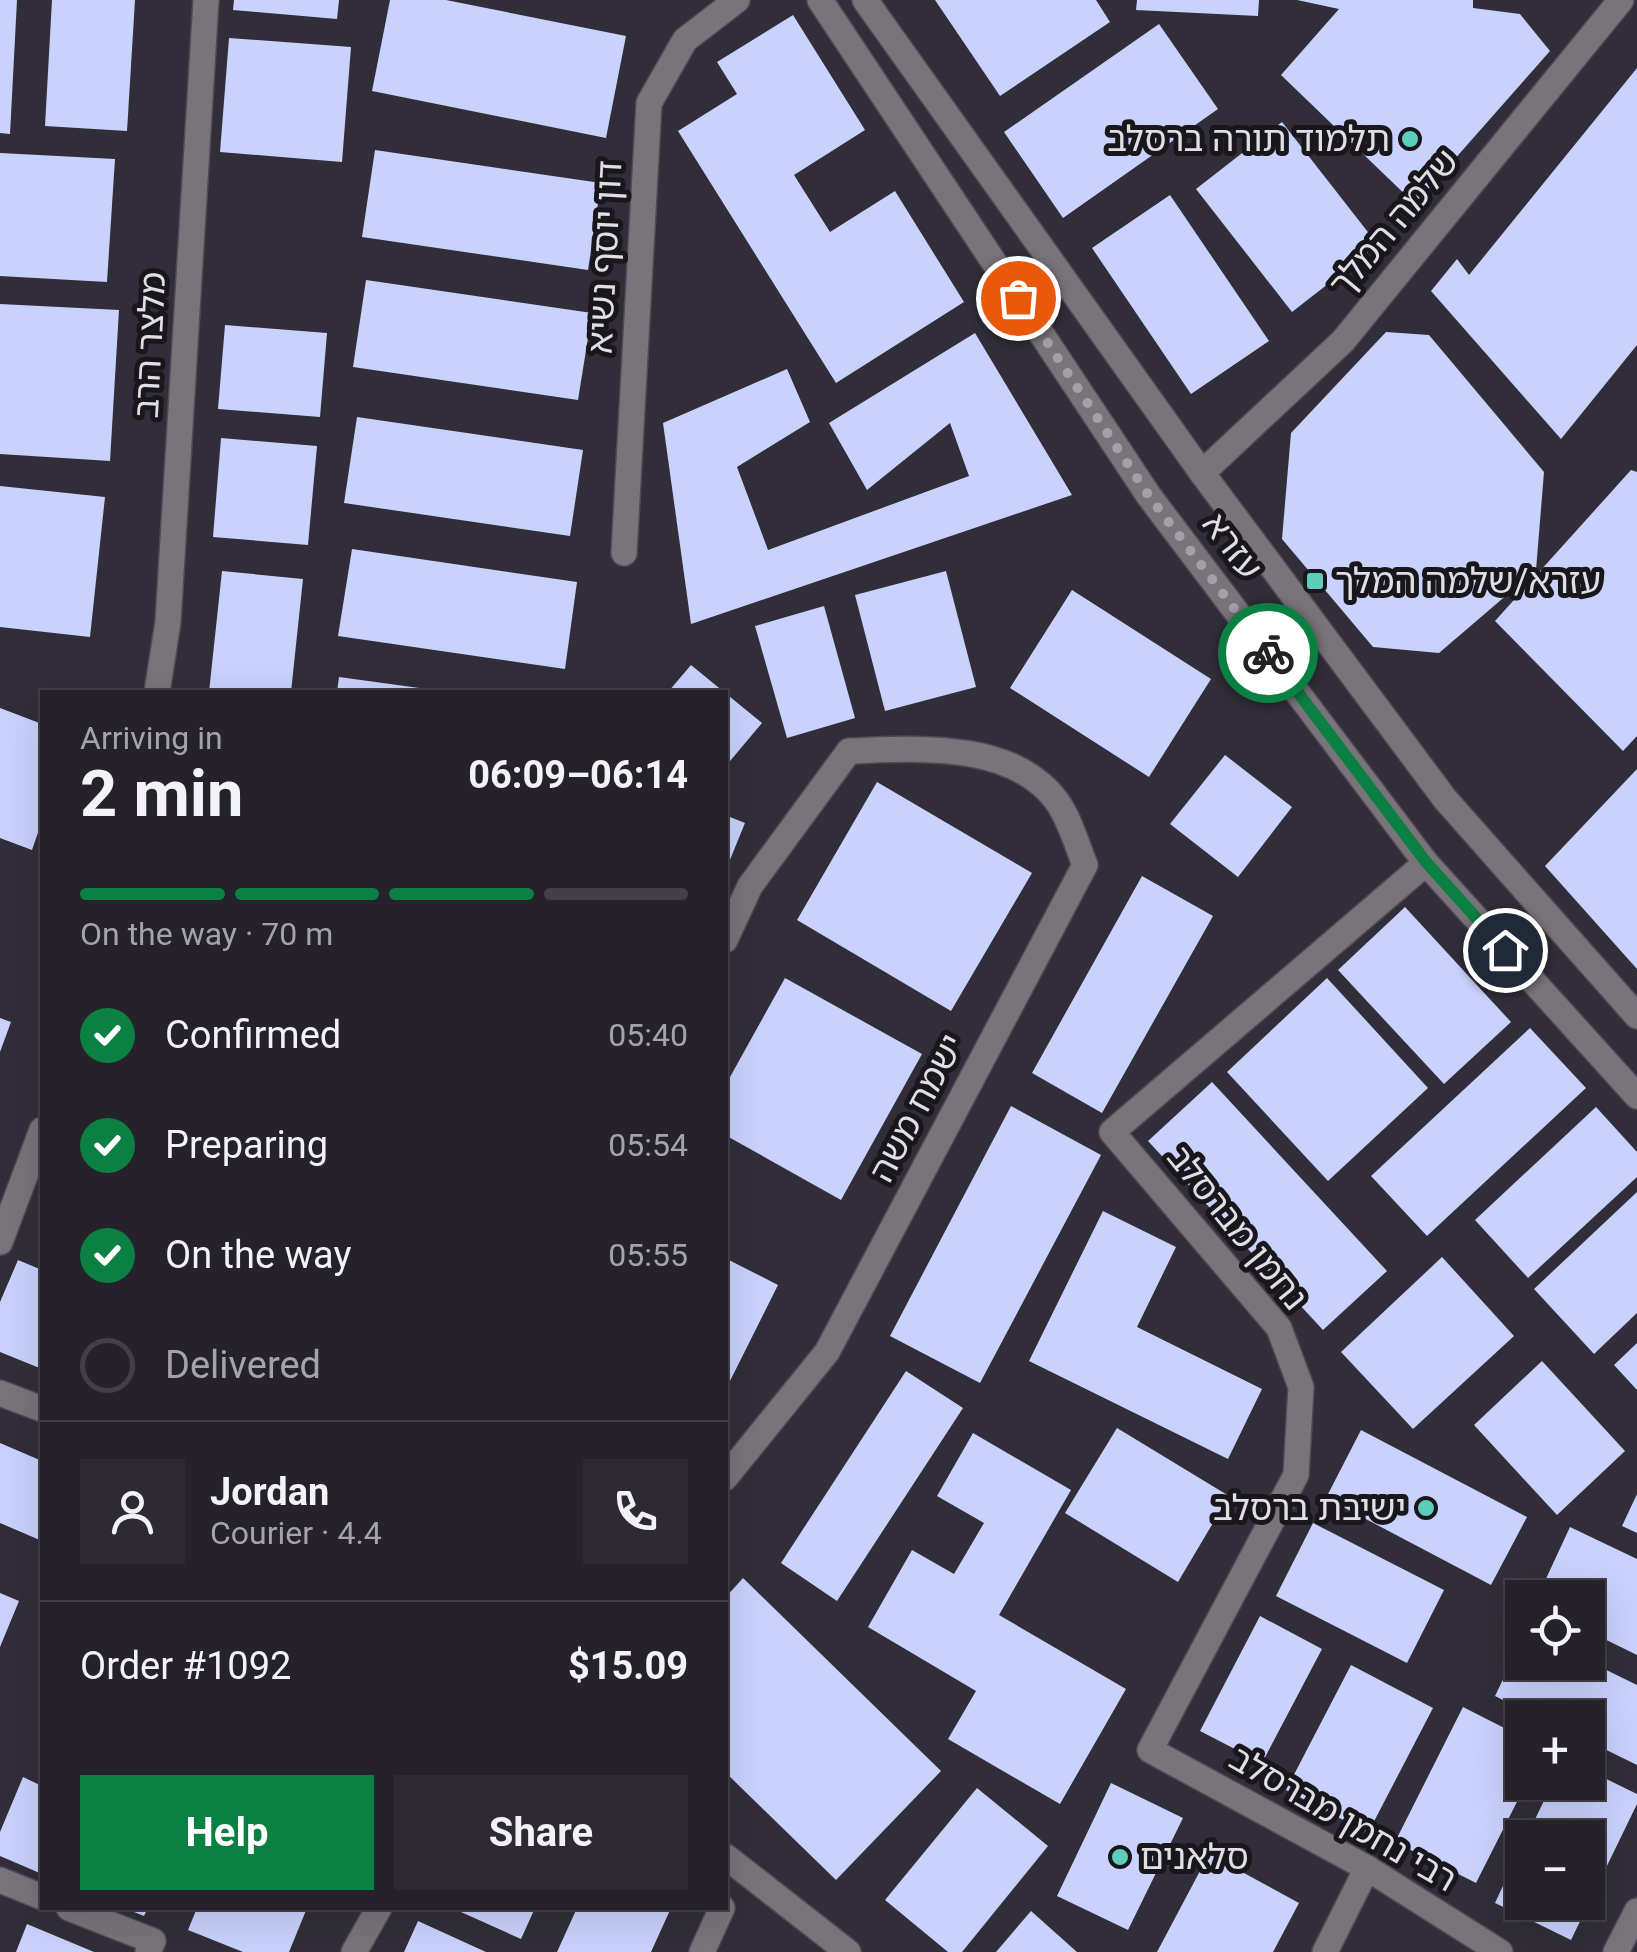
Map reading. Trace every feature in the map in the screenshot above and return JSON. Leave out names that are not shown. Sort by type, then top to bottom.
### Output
[{"type":"street","name":"מלצר הרב","points":[[157,690],[168,622],[206,0]]},
{"type":"street","name":"דון יוסף נשיא","points":[[624,553],[649,103],[686,40],[736,0]]},
{"type":"street","name":"עזרא","points":[[820,0],[1149,496],[1426,862],[1637,1096]]},
{"type":"street","name":"עזרא","points":[[866,0],[1202,474],[1445,799],[1637,1016]]},
{"type":"street","name":"שלמה המלך","points":[[1202,474],[1343,341],[1621,0]]},
{"type":"street","name":"ישמח משה","points":[[728,934],[750,886],[849,751],[939,748],[1012,767],[1056,800],[1086,865],[827,1352],[728,1474]]},
{"type":"street","name":"נחמן מברסלב","points":[[1150,1750],[1296,1475],[1301,1387],[1279,1328],[1112,1132],[1426,862]]},
{"type":"street","points":[[0,1242],[40,1135]]},
{"type":"street","points":[[0,1393],[40,1408]]},
{"type":"street","name":"רבי נחמן מברסלב","points":[[1150,1750],[1368,1868],[1500,1952]]},
{"type":"street","points":[[732,1863],[848,1952]]},
{"type":"street","points":[[1324,1952],[1368,1868]]},
{"type":"street","points":[[0,1880],[40,1896]]},
{"type":"street","points":[[74,1910],[154,1941],[148,1952]]},
{"type":"street","points":[[352,1952],[363,1910]]},
{"type":"street","points":[[352,1952],[378,1910]]},
{"type":"street","points":[[702,1952],[721,1910]]},
{"type":"street","points":[[1616,1952],[1637,1911]]},
{"type":"building","points":[[0,0],[17,0],[10,134],[0,133]]},
{"type":"building","points":[[52,0],[135,0],[127,131],[45,126]]},
{"type":"building","points":[[234,0],[339,0],[337,19],[233,10]]},
{"type":"building","points":[[390,0],[446,0],[626,36],[606,138],[372,91]]},
{"type":"building","points":[[935,0],[1096,0],[1110,22],[1000,96]]},
{"type":"building","points":[[1137,0],[1259,0],[1258,16],[1136,10]]},
{"type":"building","name":"תלמוד תורה ברסלב","points":[[1297,0],[1473,0],[1473,8],[1520,14],[1550,51],[1415,204],[1281,75],[1339,9]]},
{"type":"building","points":[[793,15],[865,130],[794,175],[830,232],[895,191],[964,302],[836,383],[678,131],[737,94],[717,62]]},
{"type":"building","points":[[1159,24],[1218,109],[1063,218],[1004,132]]},
{"type":"building","points":[[229,38],[351,47],[342,162],[220,152]]},
{"type":"building","points":[[1637,68],[1637,345],[1561,439],[1431,291],[1457,259],[1469,275]]},
{"type":"building","points":[[1282,122],[1378,245],[1292,312],[1196,189]]},
{"type":"building","points":[[375,150],[601,183],[588,270],[362,237]]},
{"type":"building","points":[[0,153],[115,159],[107,282],[0,276]]},
{"type":"building","points":[[1170,195],[1269,341],[1191,394],[1092,248]]},
{"type":"building","points":[[366,280],[592,313],[578,400],[353,367]]},
{"type":"building","points":[[0,304],[119,310],[110,461],[0,454]]},
{"type":"building","points":[[225,325],[327,333],[320,417],[218,409]]},
{"type":"building","points":[[1386,332],[1429,335],[1544,472],[1536,570],[1439,653],[1373,647],[1282,539],[1291,433]]},
{"type":"building","points":[[975,333],[1072,495],[691,624],[663,423],[787,369],[810,422],[737,467],[768,550],[969,476],[950,423],[867,490],[829,423]]},
{"type":"building","points":[[357,417],[583,450],[570,536],[344,503]]},
{"type":"building","points":[[221,438],[317,446],[308,545],[213,537]]},
{"type":"building","points":[[1631,470],[1637,472],[1637,736],[1623,751],[1495,621]]},
{"type":"building","points":[[0,486],[105,497],[90,637],[0,627]]},
{"type":"building","points":[[352,549],[577,582],[565,669],[338,636]]},
{"type":"building","points":[[222,571],[303,579],[291,690],[209,690]]},
{"type":"building","points":[[946,571],[976,687],[885,711],[855,595]]},
{"type":"building","points":[[1072,590],[1211,679],[1149,777],[1010,688]]},
{"type":"building","points":[[824,606],[855,718],[787,738],[755,626]]},
{"type":"building","points":[[691,665],[722,690],[670,690]]},
{"type":"building","points":[[339,677],[434,690],[337,690]]},
{"type":"building","points":[[728,695],[762,723],[728,763]]},
{"type":"building","points":[[0,708],[40,723],[40,827],[32,850],[0,838]]},
{"type":"building","points":[[1225,755],[1292,807],[1238,877],[1170,824]]},
{"type":"building","points":[[1637,769],[1637,969],[1545,866]]},
{"type":"building","points":[[877,782],[1032,873],[951,1011],[797,920]]},
{"type":"building","points":[[728,816],[745,823],[728,865]]},
{"type":"building","points":[[1142,876],[1213,916],[1102,1113],[1032,1073]]},
{"type":"building","points":[[1405,907],[1511,1022],[1444,1084],[1338,970]]},
{"type":"building","points":[[785,978],[922,1054],[841,1200],[728,1137],[728,1081]]},
{"type":"building","points":[[1327,978],[1428,1088],[1328,1181],[1227,1072]]},
{"type":"building","points":[[0,1018],[11,1022],[0,1052]]},
{"type":"building","points":[[1530,1028],[1586,1088],[1427,1236],[1371,1176]]},
{"type":"building","points":[[1212,1082],[1387,1271],[1323,1330],[1148,1141]]},
{"type":"building","points":[[1011,1106],[1101,1155],[980,1383],[890,1336]]},
{"type":"building","points":[[1596,1107],[1637,1152],[1637,1177],[1528,1278],[1475,1220]]},
{"type":"building","points":[[1637,1192],[1637,1313],[1594,1354],[1534,1289]]},
{"type":"building","points":[[1103,1211],[1176,1247],[1137,1327],[1262,1389],[1228,1459],[1029,1361]]},
{"type":"building","points":[[1442,1257],[1514,1336],[1413,1429],[1341,1352]]},
{"type":"building","points":[[18,1260],[40,1269],[40,1368],[0,1352],[0,1302]]},
{"type":"building","points":[[728,1260],[778,1285],[728,1385]]},
{"type":"building","points":[[1637,1343],[1637,1390],[1614,1365]]},
{"type":"building","points":[[1542,1361],[1625,1451],[1557,1515],[1474,1425]]},
{"type":"building","points":[[906,1371],[963,1408],[837,1601],[781,1563]]},
{"type":"building","points":[[1117,1428],[1229,1496],[1178,1582],[1065,1513]]},
{"type":"building","name":"ישיבת ברסלב","points":[[1361,1430],[1527,1517],[1491,1585],[1326,1498]]},
{"type":"building","points":[[973,1433],[1071,1490],[999,1615],[1126,1689],[1060,1804],[948,1739],[976,1691],[868,1627],[912,1550],[954,1574],[984,1523],[937,1496]]},
{"type":"building","points":[[0,1443],[40,1460],[40,1540],[0,1523]]},
{"type":"building","points":[[1637,1494],[1637,1533],[1622,1526]]},
{"type":"building","points":[[1313,1523],[1444,1590],[1407,1663],[1276,1596]]},
{"type":"building","points":[[1570,1527],[1637,1559],[1637,1655],[1605,1639],[1605,1580],[1545,1580]]},
{"type":"building","points":[[743,1578],[941,1771],[836,1880],[728,1775],[728,1595]]},
{"type":"building","points":[[0,1593],[19,1601],[0,1647]]},
{"type":"building","points":[[1260,1616],[1322,1649],[1262,1763],[1200,1731]]},
{"type":"building","points":[[1351,1665],[1433,1708],[1368,1833],[1286,1790]]},
{"type":"building","points":[[1605,1669],[1637,1685],[1637,1765],[1605,1749],[1605,1700],[1505,1701],[1495,1696],[1505,1675],[1505,1680],[1605,1680]]},
{"type":"building","points":[[1463,1707],[1505,1728],[1505,1800],[1518,1800],[1476,1883],[1395,1842]]},
{"type":"building","points":[[23,1777],[40,1785],[40,1873],[0,1856],[0,1832]]},
{"type":"building","points":[[1605,1778],[1637,1794],[1637,1804],[1605,1870],[1605,1820],[1535,1820],[1544,1800],[1605,1800]]},
{"type":"building","name":"סלאנים","points":[[1111,1783],[1183,1818],[1128,1930],[1057,1896]]},
{"type":"building","points":[[977,1788],[1048,1846],[962,1952],[948,1952],[885,1900]]},
{"type":"building","points":[[1209,1854],[1299,1903],[1273,1952],[1157,1952]]},
{"type":"building","points":[[1505,1882],[1505,1908],[1495,1903]]},
{"type":"building","points":[[196,1910],[306,1910],[289,1952],[243,1952],[188,1930]]},
{"type":"building","points":[[456,1910],[534,1910],[521,1939]]},
{"type":"building","points":[[576,1910],[670,1910],[651,1952],[557,1952]]},
{"type":"building","points":[[1031,1911],[1077,1952],[996,1952]]},
{"type":"building","points":[[1530,1920],[1581,1920],[1571,1940]]},
{"type":"building","points":[[418,1921],[486,1952],[404,1952]]},
{"type":"building","points":[[27,1924],[94,1952],[16,1952]]},
{"type":"way so far","points":[[1018,298],[1149,496],[1268,653]]},
{"type":"place","name":"תלמוד תורה ברסלב","points":[[1410,139]]},
{"type":"place","name":"עזרא/שלמה המלך","points":[[1315,581]]},
{"type":"place","name":"ישיבת ברסלב","points":[[1426,1508]]},
{"type":"place","name":"סלאנים","points":[[1120,1857]]},
{"type":"route","points":[[1268,653],[1426,862],[1505,950]]}]
